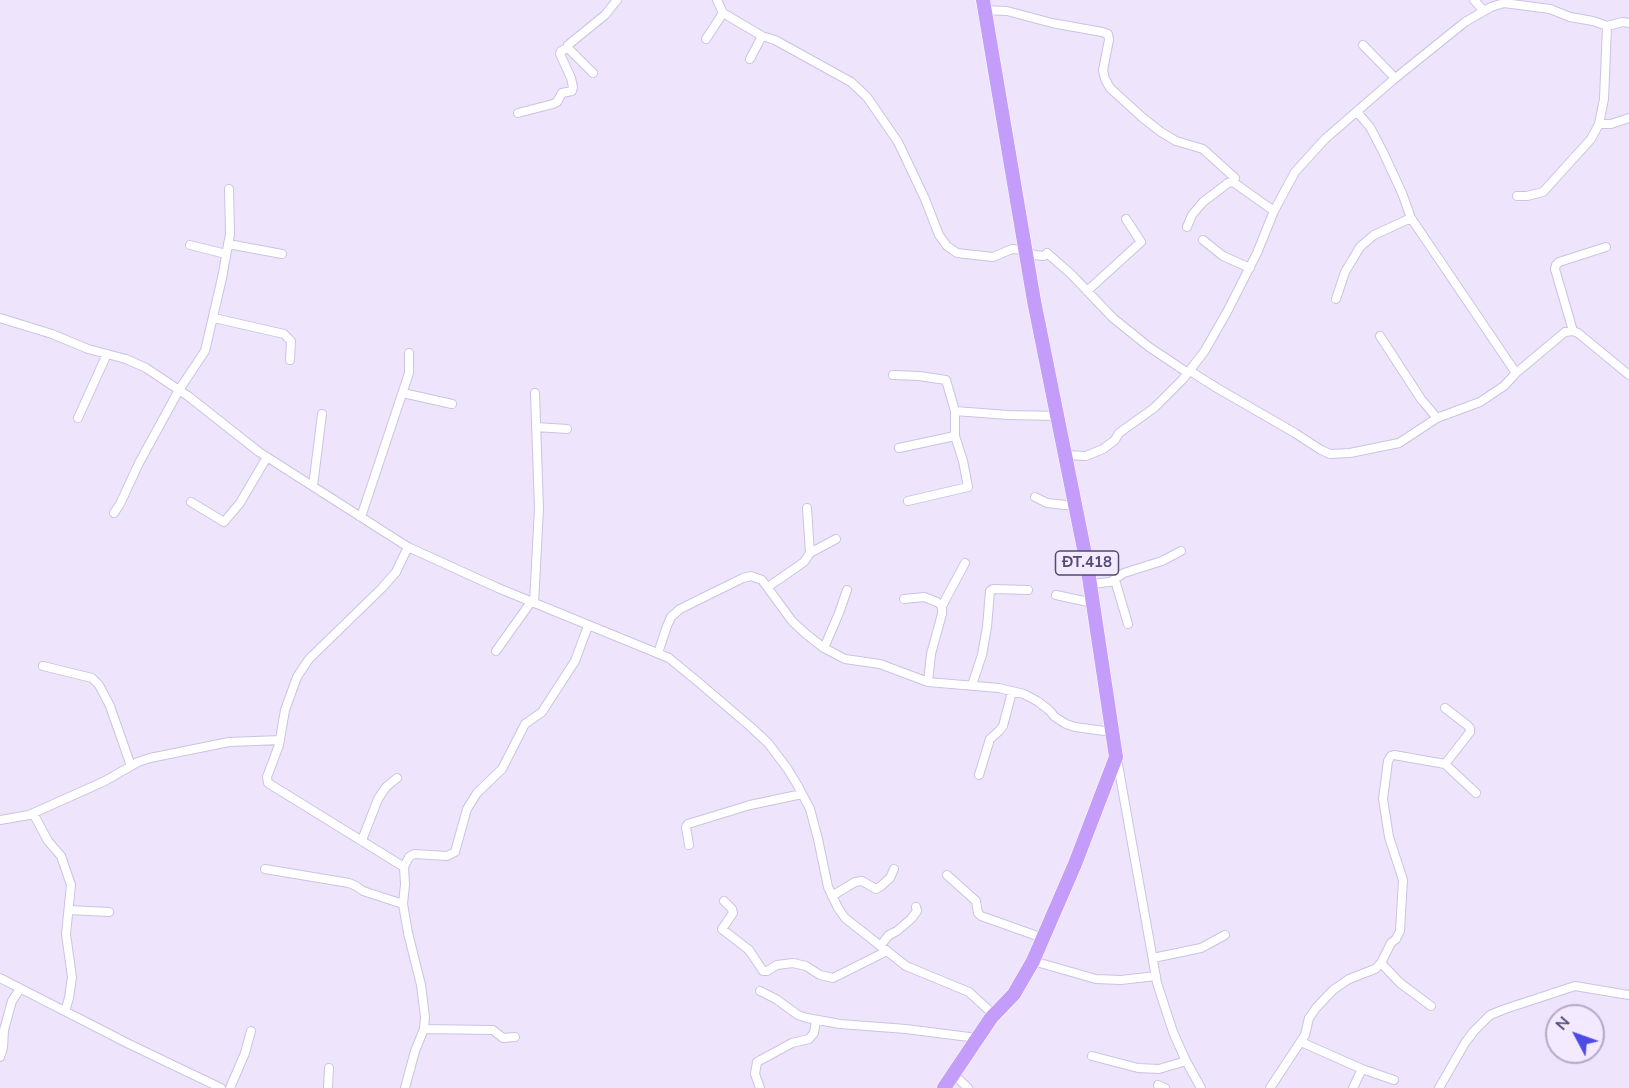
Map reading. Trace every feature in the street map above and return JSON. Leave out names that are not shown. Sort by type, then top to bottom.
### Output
[{"type":"main road","name":"ĐT.418","points":[[984,5],[1025,250],[1090,584],[1116,757]]},
{"type":"main road","points":[[944,1088],[994,1015],[1014,994],[1033,962],[1075,864],[1116,757]]},
{"type":"street","points":[[518,113],[553,104],[557,102],[562,93],[572,91],[571,78],[560,54],[561,51],[568,48],[571,42],[605,15],[617,0]]},
{"type":"street","points":[[717,0],[723,13],[850,82],[867,98],[898,142],[939,235],[947,246],[957,253],[993,257],[1012,249],[1025,250],[1034,255],[1044,256],[1047,253],[1113,318],[1149,347],[1330,454],[1350,453],[1399,443],[1437,418],[1480,402],[1504,386],[1565,333],[1573,331],[1578,333],[1629,375]]},
{"type":"street","points":[[1474,0],[1483,10]]},
{"type":"street","points":[[1066,455],[1086,456],[1116,440],[1119,433],[1163,400],[1189,372],[1220,326],[1250,268],[1274,211],[1295,172],[1324,139],[1465,22],[1483,10],[1498,4],[1550,9],[1570,17],[1607,26],[1623,22],[1629,23]]},
{"type":"street","points":[[984,5],[1042,21],[1108,34],[1109,40],[1103,70],[1104,79],[1110,88],[1161,132],[1176,141],[1203,149],[1235,178],[1233,182]]},
{"type":"street","points":[[706,39],[723,13]]},
{"type":"street","points":[[1517,196],[1543,192],[1591,140],[1599,124],[1604,99],[1607,26]]},
{"type":"street","points":[[750,59],[762,36]]},
{"type":"street","points":[[1363,45],[1395,78]]},
{"type":"street","points":[[568,48],[592,73]]},
{"type":"street","points":[[1357,112],[1370,128],[1383,152],[1411,218],[1516,374]]},
{"type":"street","points":[[1599,124],[1611,124],[1629,117]]},
{"type":"street","points":[[1233,182],[1274,211]]},
{"type":"street","points":[[1187,227],[1192,215],[1203,202],[1228,183],[1233,182]]},
{"type":"street","points":[[114,513],[179,390],[205,351],[214,318],[230,234],[229,189]]},
{"type":"street","points":[[1336,299],[1345,272],[1360,247],[1374,235],[1411,218]]},
{"type":"street","points":[[1087,291],[1141,242],[1126,219]]},
{"type":"street","points":[[1203,240],[1223,256],[1250,268]]},
{"type":"street","points":[[228,244],[282,254]]},
{"type":"street","points":[[190,245],[226,254]]},
{"type":"street","points":[[1573,331],[1555,269],[1556,265],[1558,262],[1606,247]]},
{"type":"street","points":[[0,318],[52,334],[88,349],[126,359],[146,368],[179,390],[267,457],[408,547],[532,603],[669,658],[768,743],[787,768],[810,809],[825,876],[838,909],[845,918],[906,966],[969,992],[994,1015]]},
{"type":"street","points":[[214,318],[284,334],[291,340],[290,360]]},
{"type":"street","points":[[1380,336],[1421,399],[1437,418]]},
{"type":"street","points":[[361,517],[410,373],[409,353]]},
{"type":"street","points":[[78,417],[107,354]]},
{"type":"street","points":[[893,375],[946,380],[955,411],[955,436],[968,487],[908,501]]},
{"type":"street","points":[[403,393],[452,404]]},
{"type":"street","points":[[496,651],[532,603],[539,508],[535,393]]},
{"type":"street","points":[[955,411],[1057,416]]},
{"type":"street","points":[[313,486],[322,414]]},
{"type":"street","points":[[536,427],[567,429]]},
{"type":"street","points":[[899,448],[955,436]]},
{"type":"street","points":[[191,502],[222,522],[226,521],[240,503],[267,457]]},
{"type":"street","points":[[1035,497],[1047,502],[1075,506]]},
{"type":"street","points":[[807,508],[810,553]]},
{"type":"street","points":[[768,587],[804,562],[810,553],[837,539]]},
{"type":"street","points":[[404,867],[268,783],[267,777],[280,740],[285,710],[297,677],[309,659],[396,572],[408,547]]},
{"type":"street","points":[[1090,584],[1110,582],[1124,573],[1162,561],[1181,551]]},
{"type":"street","points":[[927,682],[942,606],[964,563]]},
{"type":"street","points":[[658,653],[671,618],[686,606],[751,576],[762,580],[792,621],[806,634],[824,648],[845,659],[880,664],[927,682],[999,688],[1029,696],[1066,724],[1112,732]]},
{"type":"street","points":[[1114,580],[1128,624]]},
{"type":"street","points":[[972,685],[982,654],[990,591],[993,589],[1028,590]]},
{"type":"street","points":[[824,648],[847,590]]},
{"type":"street","points":[[1056,595],[1093,603]]},
{"type":"street","points":[[904,599],[924,597],[942,606]]},
{"type":"street","points":[[405,1088],[424,1029],[425,1017],[421,985],[403,904],[404,867],[409,857],[414,854],[447,856],[455,852],[467,808],[477,793],[502,770],[525,724],[542,712],[575,661],[588,626]]},
{"type":"street","points":[[43,666],[92,678],[99,685],[110,706],[131,766]]},
{"type":"street","points":[[979,775],[990,739],[1003,726],[1012,692]]},
{"type":"street","points":[[1445,708],[1467,725],[1470,732],[1445,764]]},
{"type":"street","points":[[0,820],[33,813],[150,758],[229,742],[280,740]]},
{"type":"street","points":[[1270,1088],[1301,1042],[1309,1018],[1316,1008],[1333,990],[1349,979],[1376,969],[1400,931],[1403,880],[1389,837],[1383,799],[1388,761],[1391,756],[1445,764],[1476,793]]},
{"type":"street","points":[[1116,757],[1156,976],[1173,1032],[1201,1088]]},
{"type":"street","points":[[362,840],[378,799],[397,778]]},
{"type":"street","points":[[689,845],[686,827],[688,824],[750,805],[802,794]]},
{"type":"street","points":[[33,813],[48,842],[61,856],[71,885],[66,934],[72,977],[65,1011]]},
{"type":"street","points":[[265,869],[349,883],[363,891],[403,904]]},
{"type":"street","points":[[832,896],[855,882],[862,881],[876,889],[890,878],[894,869]]},
{"type":"street","points":[[947,875],[976,900],[981,916],[1043,938]]},
{"type":"street","points":[[724,901],[732,909],[732,913],[722,928],[748,950],[762,971],[767,971],[777,965],[793,963],[833,978],[884,948],[889,934],[911,919],[917,911],[916,907]]},
{"type":"street","points":[[69,910],[110,912]]},
{"type":"street","points":[[1153,957],[1201,948],[1226,935]]},
{"type":"street","points":[[1033,962],[1096,979],[1121,980],[1156,976]]},
{"type":"street","points":[[1381,963],[1400,983],[1431,1006]]},
{"type":"street","points":[[0,978],[221,1088]]},
{"type":"street","points":[[1439,1088],[1465,1043],[1490,1016],[1575,986],[1629,995]]},
{"type":"street","points":[[0,1057],[12,1000],[20,988]]},
{"type":"street","points":[[760,991],[798,1015],[816,1020],[977,1038]]},
{"type":"street","points":[[760,1088],[755,1074],[757,1062],[792,1043],[809,1038],[814,1033],[816,1020]]},
{"type":"street","points":[[424,1029],[493,1030],[504,1038],[515,1037]]},
{"type":"street","points":[[230,1088],[251,1031]]},
{"type":"street","points":[[1301,1042],[1362,1069],[1394,1080]]},
{"type":"street","points":[[1092,1056],[1129,1066],[1159,1069],[1186,1061]]},
{"type":"street","points":[[328,1088],[330,1068]]},
{"type":"street","points":[[1353,1088],[1362,1069]]},
{"type":"street","points":[[953,1074],[968,1088]]}]
